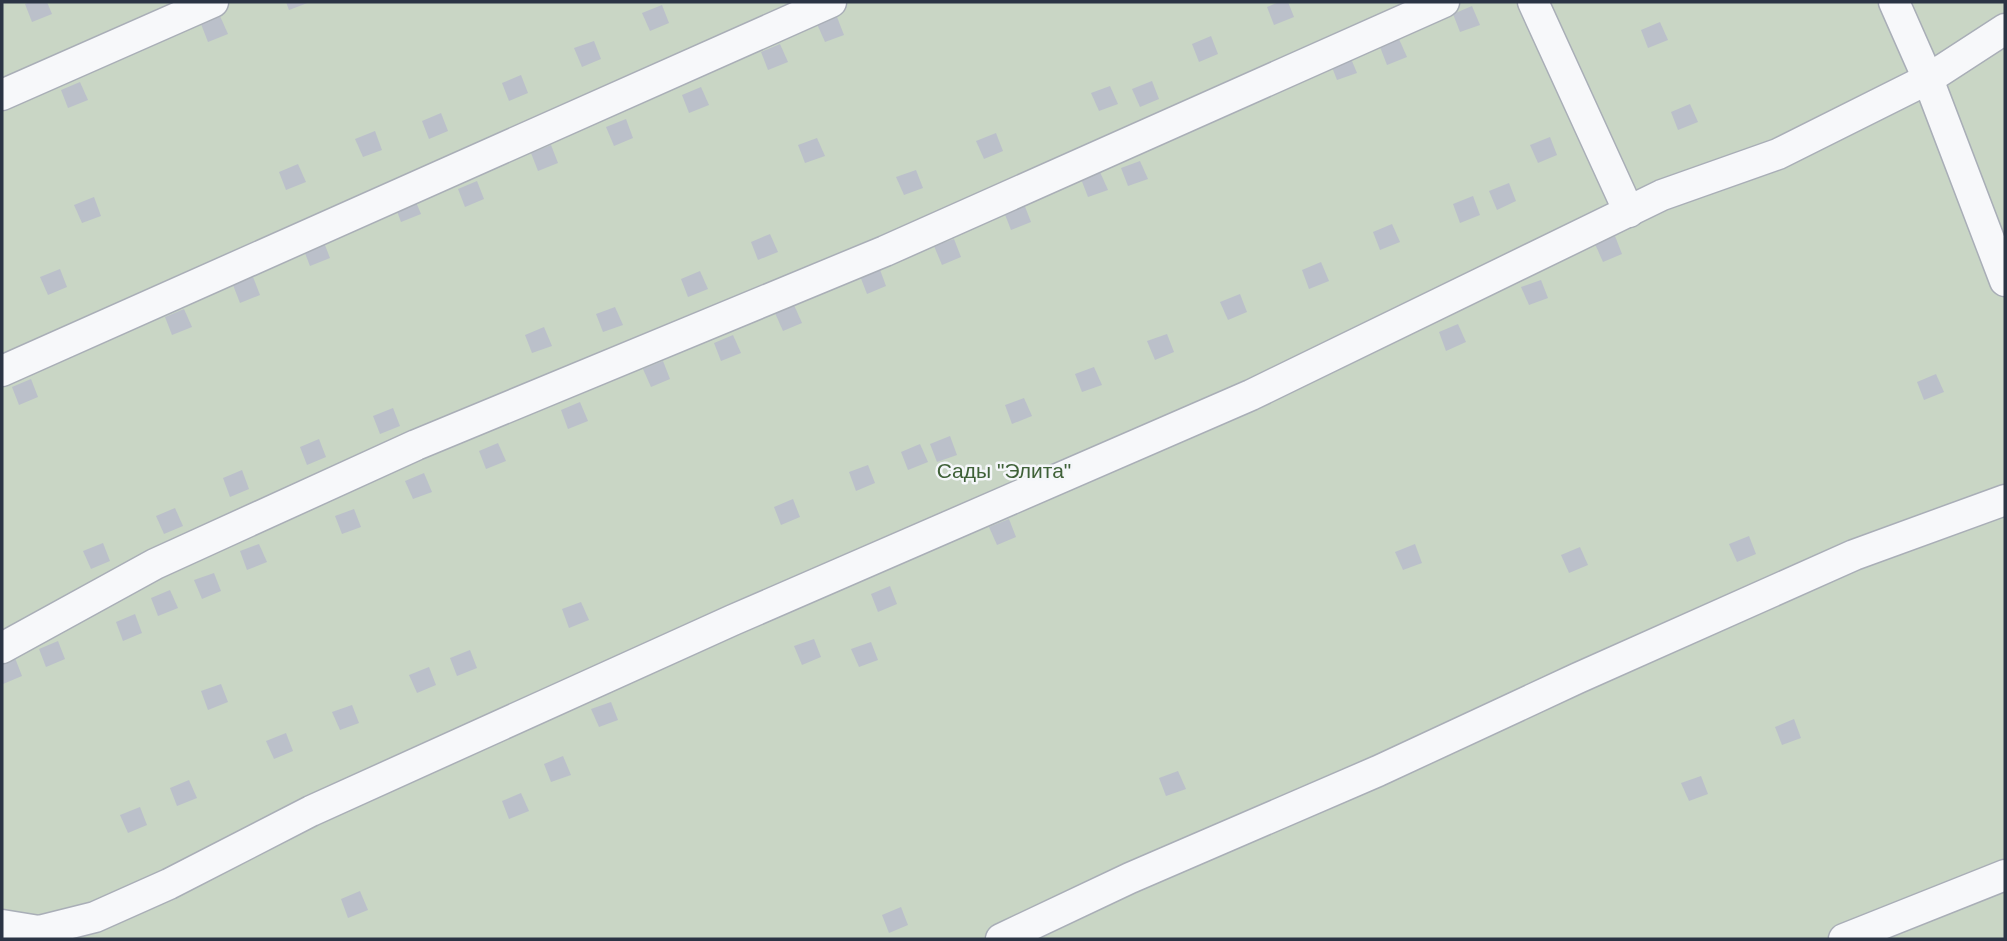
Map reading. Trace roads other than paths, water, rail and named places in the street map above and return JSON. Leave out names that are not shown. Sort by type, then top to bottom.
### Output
[{"type":"street","points":[[2,95],[213,2]]},
{"type":"street","points":[[2,372],[831,2]]},
{"type":"street","points":[[2,648],[155,564],[415,445],[885,251],[1444,2]]},
{"type":"street","points":[[1533,2],[1629,212]]},
{"type":"street","points":[[1894,2],[1928,79],[2005,281]]},
{"type":"street","points":[[2,925],[39,931],[95,917],[169,884],[311,811],[695,637],[1251,395],[1662,195],[1778,154],[1928,79],[2005,29]]},
{"type":"street","points":[[1001,939],[1130,878],[1378,771],[1854,555],[2005,500]]},
{"type":"street","points":[[1844,939],[2005,875]]},
{"type":"park label","name":"Сады \"Элита\"","points":[[1004,470]]}]
